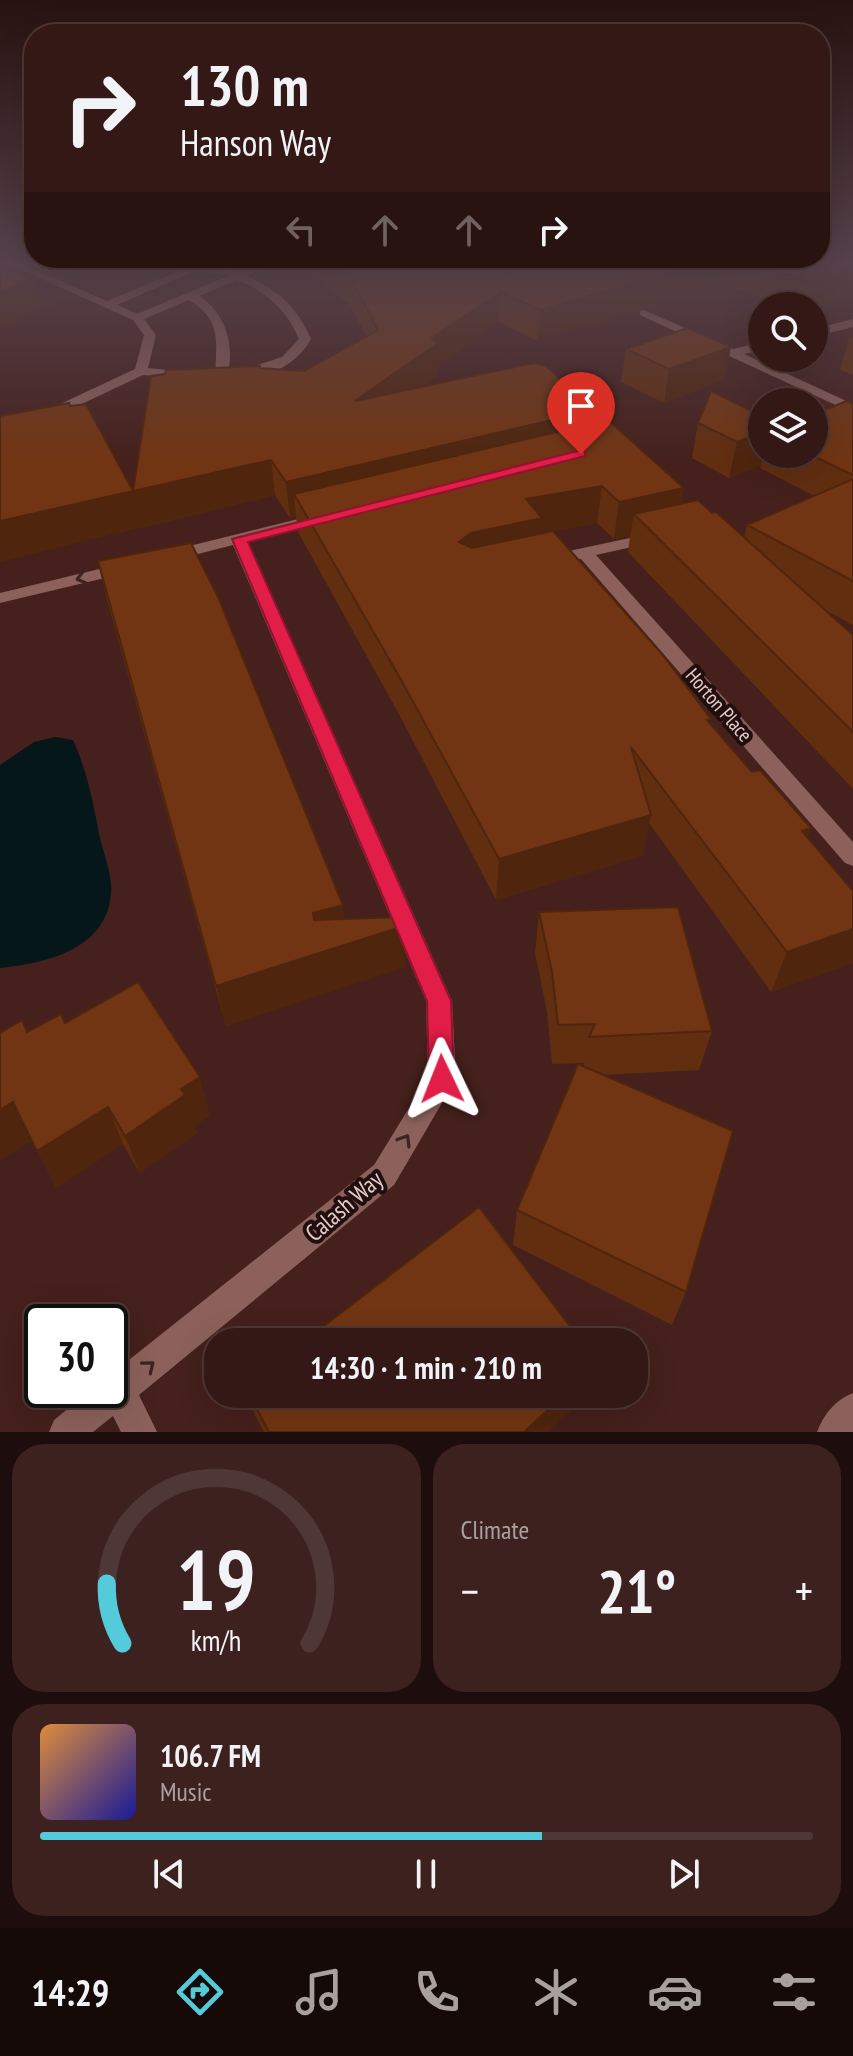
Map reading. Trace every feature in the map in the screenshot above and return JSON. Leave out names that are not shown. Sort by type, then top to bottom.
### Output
[{"type":"street","points":[[141,371],[150,335],[145,328]]},
{"type":"street","points":[[211,377],[221,328]]},
{"type":"street","points":[[0,425],[67,408],[141,371],[211,377],[281,363],[302,348],[305,339],[302,328]]},
{"type":"street","points":[[677,328],[853,409]]},
{"type":"street","points":[[733,353],[748,349]]},
{"type":"street","points":[[0,598],[333,516]]},
{"type":"street","points":[[556,560],[673,534]]},
{"type":"street","name":"Calash Way","points":[[128,1384],[384,1175],[442,1079],[439,1001],[239,539]]},
{"type":"street","name":"Horton Place","points":[[585,553],[853,857]]},
{"type":"street","name":"Calash Way","points":[[66,1432],[97,1408]]},
{"type":"street","points":[[127,1408],[140,1432]]},
{"type":"street","points":[[834,1432],[853,1410]]},
{"type":"shaded area","points":[[55,737],[73,740],[86,775],[111,880],[107,913],[86,941],[71,950],[36,962],[0,968],[0,765],[34,742]]},
{"type":"building","points":[[377,328],[447,328],[432,338],[438,343],[355,401],[534,363],[546,366],[595,410],[286,482],[271,460],[133,491],[151,376],[165,374],[166,370],[260,366],[304,371],[378,330]]},
{"type":"building","points":[[687,328],[731,347],[669,369],[626,349]]},
{"type":"building","points":[[711,391],[748,409],[748,438],[737,442],[698,423]]},
{"type":"building","points":[[846,401],[853,404],[853,475],[828,463],[828,409]]},
{"type":"building","points":[[69,403],[70,406],[86,404],[133,491],[0,521],[0,416]]},
{"type":"building","points":[[608,420],[684,488],[619,502],[602,486],[526,499],[542,518],[471,533],[459,542],[472,548],[553,531],[662,654],[711,719],[707,720],[752,772],[760,770],[811,828],[802,831],[853,891],[853,929],[787,952],[631,747],[651,815],[499,859],[294,494]]},
{"type":"building","points":[[853,479],[853,581],[747,525]]},
{"type":"building","points":[[698,500],[712,513],[716,512],[853,635],[853,732],[634,514]]},
{"type":"building","points":[[191,543],[219,599],[343,905],[313,913],[314,920],[402,917],[404,926],[216,986],[98,561]]},
{"type":"building","points":[[678,907],[712,1031],[589,1037],[595,1024],[558,1025],[552,972],[539,912]]},
{"type":"building","points":[[138,982],[200,1077],[181,1089],[185,1095],[125,1136],[108,1107],[37,1151],[13,1102],[0,1110],[0,1033],[22,1020],[27,1032],[61,1014],[65,1023]]},
{"type":"building","points":[[578,1064],[733,1131],[686,1292],[517,1210]]},
{"type":"building","points":[[479,1207],[571,1328],[321,1328]]},
{"type":"building","points":[[256,1408],[550,1408],[524,1432],[269,1432]]},
{"type":"route","points":[[442,1079],[439,1001],[239,539],[581,454]]}]
